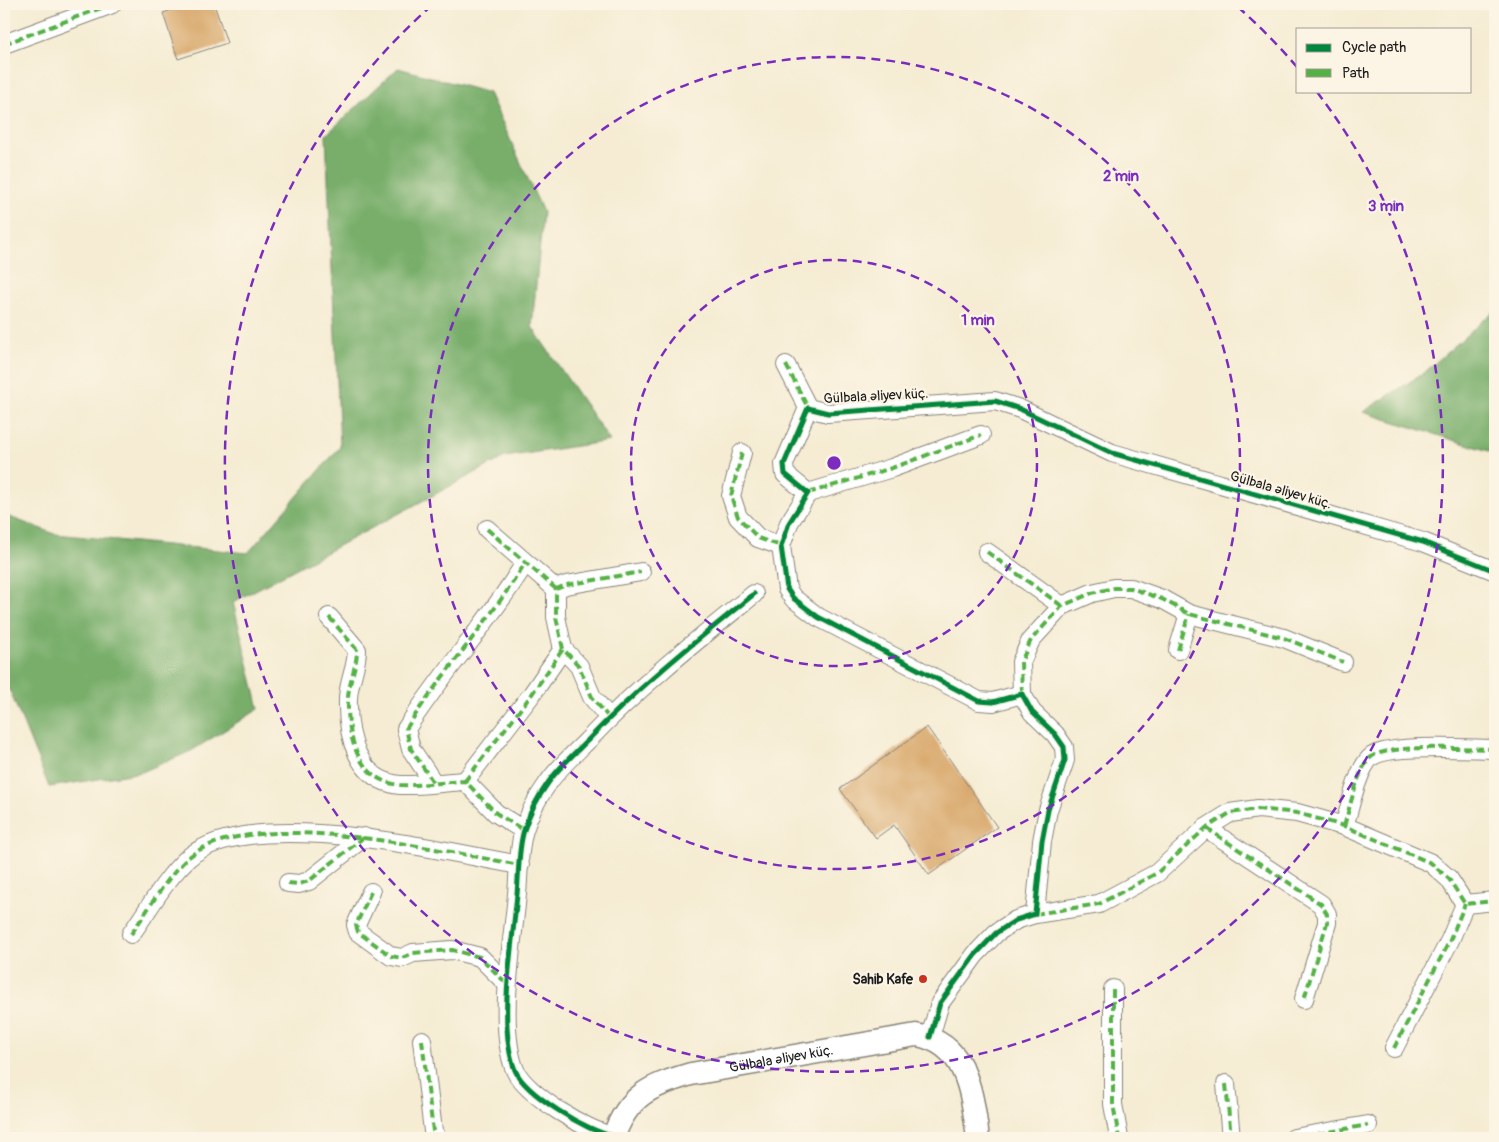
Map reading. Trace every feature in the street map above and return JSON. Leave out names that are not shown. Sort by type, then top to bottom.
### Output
[{"type":"street","points":[[4,44],[112,4]]},
{"type":"street","points":[[786,365],[808,408]]},
{"type":"street","name":"Gülbala Əliyev küç.","points":[[808,493],[788,478],[785,474],[784,464],[808,408],[828,413],[995,401],[1020,409],[1112,453],[1423,542],[1495,571]]},
{"type":"street","points":[[981,435],[892,468],[808,493],[790,523],[781,546],[787,589],[793,598],[818,618],[980,701],[993,702],[1022,694]]},
{"type":"street","points":[[742,453],[732,496],[738,517],[758,538],[781,546]]},
{"type":"street","points":[[487,529],[556,589],[556,617],[563,648],[579,666],[592,697],[609,718]]},
{"type":"street","points":[[987,552],[1062,606]]},
{"type":"street","points":[[432,782],[410,749],[406,729],[428,695],[505,596],[525,562]]},
{"type":"street","points":[[556,589],[566,585],[641,572]]},
{"type":"street","points":[[1035,914],[1042,841],[1048,810],[1065,760],[1064,747],[1032,712],[1022,694],[1021,662],[1031,640],[1062,606],[1092,593],[1114,588],[1131,588],[1162,599],[1189,614],[1284,638],[1343,662]]},
{"type":"street","points":[[606,1137],[551,1104],[532,1090],[516,1072],[508,1048],[507,984],[523,830],[535,804],[550,780],[609,718],[652,678],[754,594]]},
{"type":"street","points":[[1178,650],[1189,614]]},
{"type":"street","points":[[329,617],[357,650],[357,660],[348,698],[355,752],[369,772],[380,780],[400,785],[465,781],[496,813],[523,830]]},
{"type":"street","points":[[465,781],[532,694],[563,648]]},
{"type":"street","points":[[1344,826],[1362,769],[1370,757],[1382,752],[1401,749],[1495,749]]},
{"type":"street","points":[[978,1138],[973,1098],[957,1058],[944,1045],[930,1037],[940,1002],[975,955],[1003,928],[1016,920],[1035,914],[1099,904],[1157,873],[1206,828],[1230,813],[1258,809],[1297,812],[1344,826],[1431,863],[1448,879],[1465,904]]},
{"type":"street","points":[[1206,828],[1321,904],[1324,909],[1327,923],[1304,999]]},
{"type":"street","points":[[131,934],[167,882],[189,857],[218,842],[256,834],[312,833],[364,837],[520,865]]},
{"type":"street","points":[[288,883],[299,884],[309,881],[364,837]]},
{"type":"street","points":[[371,892],[356,925],[358,932],[390,956],[402,958],[413,954],[452,950],[480,957],[507,984]]},
{"type":"street","points":[[1465,904],[1495,901]]},
{"type":"street","points":[[1394,1048],[1450,940],[1465,904]]},
{"type":"street","points":[[1113,989],[1113,1104],[1119,1138]]},
{"type":"street","name":"Gülbala Əliyev küç.","points":[[606,1137],[637,1097],[656,1084],[691,1074],[901,1036],[916,1035],[930,1037]]},
{"type":"street","points":[[422,1040],[433,1131],[437,1138]]},
{"type":"street","points":[[1226,1084],[1232,1138]]},
{"type":"street","points":[[1294,1138],[1332,1135],[1368,1125]]},
{"type":"green space","points":[[398,68],[489,93],[543,212],[532,327],[610,441],[505,457],[233,602],[259,709],[191,751],[142,772],[49,787],[10,691],[4,688],[4,515],[55,534],[248,553],[340,447],[326,135]]},
{"type":"green space","points":[[1495,310],[1495,453],[1363,412],[1425,372]]},
{"type":"building","points":[[191,4],[214,4],[227,43],[178,59],[163,13]]},
{"type":"building","points":[[927,727],[997,827],[929,875],[894,825],[876,838],[840,789]]},
{"type":"marked path","points":[[4,44],[112,4]]},
{"type":"marked path","points":[[786,365],[808,408]]},
{"type":"marked path","points":[[808,493],[892,468],[981,435]]},
{"type":"marked path","points":[[742,453],[731,496],[738,517],[758,538],[781,546]]},
{"type":"marked path","points":[[487,529],[556,589]]},
{"type":"marked path","points":[[987,552],[1062,606]]},
{"type":"marked path","points":[[433,782],[411,749],[406,729],[497,605],[525,563]]},
{"type":"marked path","points":[[609,718],[592,697],[579,666],[563,649],[556,617],[556,589],[566,585],[641,572]]},
{"type":"marked path","points":[[1022,694],[1021,662],[1031,640],[1062,606],[1092,593],[1114,588],[1131,588],[1162,599],[1189,614],[1284,638],[1343,662]]},
{"type":"marked path","points":[[1178,650],[1189,614]]},
{"type":"marked path","points":[[329,617],[357,650],[356,663],[348,693],[348,713],[353,741],[364,766],[385,782],[400,785],[465,781],[496,813],[523,830]]},
{"type":"marked path","points":[[465,781],[532,694],[563,649]]},
{"type":"marked path","points":[[1344,826],[1361,772],[1370,758],[1379,753],[1410,749],[1495,749]]},
{"type":"marked path","points":[[1035,914],[1099,904],[1157,873],[1206,828],[1230,813],[1258,809],[1297,813],[1344,826],[1431,863],[1449,879],[1465,904],[1495,901]]},
{"type":"marked path","points":[[1206,828],[1321,904],[1327,914],[1327,923],[1304,999]]},
{"type":"marked path","points":[[131,934],[165,885],[188,858],[217,842],[255,834],[300,833],[349,836],[520,865]]},
{"type":"marked path","points":[[288,883],[299,884],[309,881],[364,837]]},
{"type":"marked path","points":[[371,892],[356,925],[358,932],[391,956],[402,958],[413,953],[452,950],[480,957],[507,984]]},
{"type":"marked path","points":[[1394,1048],[1450,940],[1465,904]]},
{"type":"marked path","points":[[1113,989],[1113,1104],[1119,1138]]},
{"type":"marked path","points":[[422,1040],[433,1131],[437,1138]]},
{"type":"marked path","points":[[1226,1084],[1231,1138]]},
{"type":"marked path","points":[[1294,1138],[1368,1125]]},
{"type":"cycle path","points":[[930,1037],[940,1003],[975,955],[996,933],[1016,920],[1035,914],[1042,841],[1048,810],[1065,760],[1064,747],[1055,734],[1032,712],[1022,694],[993,702],[979,701],[818,617],[793,598],[787,589],[781,546],[789,523],[808,493],[785,474],[784,464],[808,408],[828,413],[995,401],[1020,409],[1112,453],[1423,542],[1495,571]]},
{"type":"cycle path","points":[[613,1136],[574,1120],[558,1110],[531,1090],[521,1080],[515,1070],[507,1030],[507,1007],[522,837],[528,817],[537,800],[561,767],[647,683],[754,594]]},
{"type":"place","name":"Sahib Kafe","points":[[923,979]]}]
